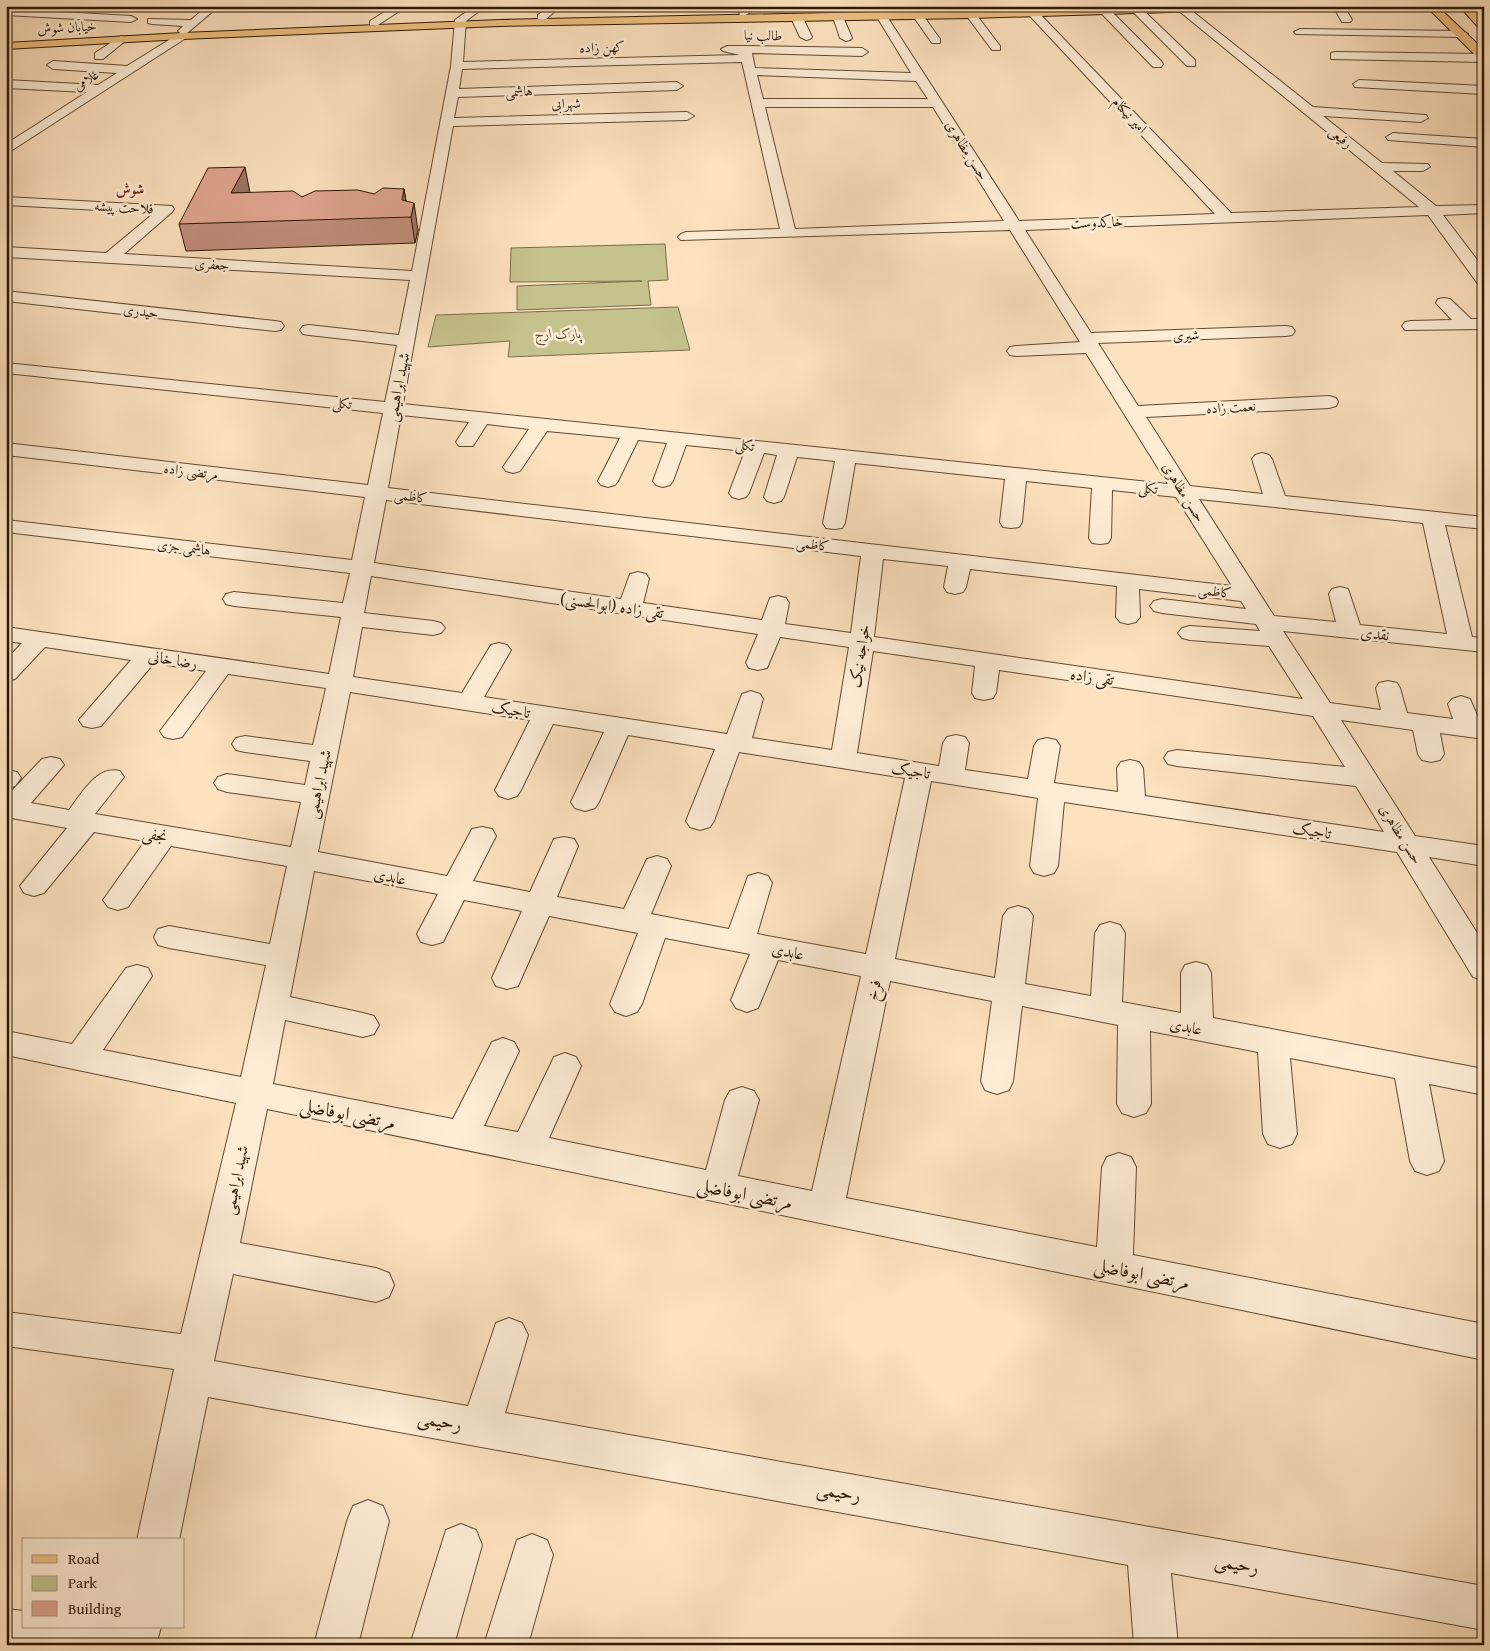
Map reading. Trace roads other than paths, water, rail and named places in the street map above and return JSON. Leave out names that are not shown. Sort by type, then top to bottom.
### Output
[{"type":"main road","name":"خیابان شوش","points":[[6,40],[743,10],[1105,11],[1269,6]]},
{"type":"main road","points":[[1431,6],[1484,57]]},
{"type":"main road","points":[[1464,6],[1484,27]]},
{"type":"main road","name":"خیابان شوش","points":[[6,46],[183,33],[374,23],[797,18],[838,17],[877,11],[918,16],[971,15],[1030,10]]},
{"type":"street","points":[[78,16],[100,6]]},
{"type":"street","name":"غلامی","points":[[8,147],[130,70],[183,33],[214,6]]},
{"type":"street","points":[[374,23],[402,6]]},
{"type":"street","points":[[460,22],[481,6]]},
{"type":"street","points":[[542,17],[556,6]]},
{"type":"street","points":[[1338,6],[1346,20]]},
{"type":"street","name":"رفیعی","points":[[1183,9],[1432,210],[1484,281]]},
{"type":"street","points":[[6,12],[20,18],[34,10],[78,16],[114,18],[130,15]]},
{"type":"street","name":"امیر نیکنام","points":[[1030,10],[1227,218]]},
{"type":"street","points":[[1137,10],[1191,63]]},
{"type":"street","name":"حسن مظاهری","points":[[877,11],[1366,778],[1484,969]]},
{"type":"street","points":[[1105,11],[1157,64]]},
{"type":"street","points":[[172,22],[186,14]]},
{"type":"street","points":[[971,15],[996,48]]},
{"type":"street","points":[[918,16],[936,41]]},
{"type":"street","points":[[838,17],[846,38]]},
{"type":"street","points":[[797,18],[806,37]]},
{"type":"street","points":[[152,20],[194,23]]},
{"type":"street","name":"شهید ابراهیمی","points":[[158,1538],[194,1365],[254,1094],[353,615],[419,276],[457,66],[460,22]]},
{"type":"street","points":[[1300,32],[1462,34]]},
{"type":"street","points":[[99,56],[120,39]]},
{"type":"street","name":"طالب نیا","points":[[682,47],[747,59],[862,52]]},
{"type":"street","points":[[1338,59],[1484,57]]},
{"type":"street","points":[[789,234],[747,59],[920,77]]},
{"type":"street","name":"کهن زاده","points":[[457,66],[578,68],[747,59]]},
{"type":"street","points":[[53,65],[130,70]]},
{"type":"street","points":[[6,84],[100,89]]},
{"type":"street","points":[[1359,84],[1484,90]]},
{"type":"street","name":"هاشمی","points":[[451,93],[677,86]]},
{"type":"street","points":[[758,103],[937,103]]},
{"type":"street","points":[[1309,111],[1421,118]]},
{"type":"street","name":"شهرابی","points":[[446,122],[687,116]]},
{"type":"street","points":[[1325,124],[1363,124]]},
{"type":"street","points":[[1393,137],[1484,143]]},
{"type":"street","points":[[1360,152],[1379,152]]},
{"type":"street","points":[[1378,167],[1423,167]]},
{"type":"street","points":[[1364,196],[1387,212]]},
{"type":"street","name":"فلاحت پیشه","points":[[6,202],[167,209],[110,258]]},
{"type":"street","points":[[1125,208],[1138,221]]},
{"type":"street","name":"خاکدوست","points":[[686,237],[1484,209]]},
{"type":"street","name":"جعفری","points":[[6,252],[419,276]]},
{"type":"street","name":"حیدری","points":[[6,296],[275,326]]},
{"type":"street","points":[[1444,303],[1477,327]]},
{"type":"street","points":[[1411,326],[1477,327]]},
{"type":"street","points":[[309,330],[406,341]]},
{"type":"street","name":"شیری","points":[[1016,351],[1089,343],[1286,331]]},
{"type":"street","name":"تکلی","points":[[6,368],[1484,523]]},
{"type":"street","name":"نعمت زاده","points":[[1133,412],[1329,402]]},
{"type":"street","points":[[466,442],[482,418]]},
{"type":"street","points":[[514,467],[542,423]]},
{"type":"street","points":[[608,481],[632,433]]},
{"type":"street","points":[[663,481],[679,438]]},
{"type":"street","points":[[739,493],[757,446]]},
{"type":"street","name":"مرتضی زاده","points":[[6,449],[377,492]]},
{"type":"street","points":[[774,497],[789,450]]},
{"type":"street","points":[[834,524],[846,456]]},
{"type":"street","points":[[1262,459],[1276,501]]},
{"type":"street","points":[[1011,522],[1016,474]]},
{"type":"street","points":[[1100,538],[1102,483]]},
{"type":"street","name":"کاظمی","points":[[377,492],[1249,595]]},
{"type":"street","points":[[1432,518],[1472,643]]},
{"type":"street","name":"هاشمی جزی","points":[[6,526],[362,568]]},
{"type":"street","name":"خواجه نیک","points":[[843,760],[862,642],[873,551]]},
{"type":"street","points":[[955,587],[960,561]]},
{"type":"street","name":"تقی زاده (ابوالحسنی)","points":[[362,568],[862,642]]},
{"type":"street","points":[[630,608],[638,579]]},
{"type":"street","points":[[1128,581],[1128,617]]},
{"type":"street","points":[[1340,594],[1350,631]]},
{"type":"street","points":[[234,598],[432,628]]},
{"type":"street","points":[[758,663],[772,629],[778,603]]},
{"type":"street","points":[[1162,606],[1269,626]]},
{"type":"street","points":[[1190,633],[1269,626]]},
{"type":"street","name":"نقدی","points":[[1269,626],[1350,631],[1472,643]]},
{"type":"street","name":"رضا خانی","points":[[6,634],[339,684]]},
{"type":"street","points":[[6,674],[39,639]]},
{"type":"street","name":"تقی زاده","points":[[862,642],[1322,710],[1476,730]]},
{"type":"street","points":[[469,702],[499,650]]},
{"type":"street","points":[[92,720],[148,655]]},
{"type":"street","points":[[984,693],[988,661]]},
{"type":"street","points":[[173,731],[222,666]]},
{"type":"street","name":"تاجیک","points":[[339,684],[469,702],[1484,856]]},
{"type":"street","points":[[1388,688],[1396,720]]},
{"type":"street","points":[[700,821],[751,699]]},
{"type":"street","points":[[1461,704],[1476,730]]},
{"type":"street","points":[[508,790],[545,715]]},
{"type":"street","points":[[1425,724],[1431,754]]},
{"type":"street","points":[[585,802],[619,726]]},
{"type":"street","points":[[951,776],[956,743]]},
{"type":"street","points":[[245,744],[324,755]]},
{"type":"street","points":[[1044,866],[1047,746]]},
{"type":"street","points":[[1177,758],[1366,778]]},
{"type":"street","points":[[9,809],[51,765]]},
{"type":"street","points":[[1130,768],[1132,803]]},
{"type":"street","name":"فرخ","points":[[826,1209],[920,771]]},
{"type":"street","points":[[34,886],[111,777]]},
{"type":"street","points":[[227,783],[316,796]]},
{"type":"street","name":"نجفی","points":[[9,809],[303,859]]},
{"type":"street","points":[[118,900],[164,835]]},
{"type":"street","points":[[432,934],[482,836]]},
{"type":"street","points":[[507,978],[564,846]]},
{"type":"street","name":"عابدی","points":[[303,859],[1484,1082]]},
{"type":"street","points":[[626,1004],[657,866]]},
{"type":"street","points":[[747,1000],[754,944],[758,883]]},
{"type":"street","points":[[997,1080],[1018,916]]},
{"type":"street","points":[[1110,933],[1134,1104]]},
{"type":"street","points":[[169,937],[282,957]]},
{"type":"street","points":[[1196,973],[1198,1028]]},
{"type":"street","points":[[80,1058],[137,976]]},
{"type":"street","points":[[272,1005],[364,1025]]},
{"type":"street","points":[[1273,1042],[1280,1134]]},
{"type":"street","name":"مرتضی ابوفاضلی","points":[[6,1043],[1484,1342]]},
{"type":"street","points":[[462,1136],[503,1051]]},
{"type":"street","points":[[527,1149],[564,1066]]},
{"type":"street","points":[[1409,1068],[1427,1161]]},
{"type":"street","points":[[718,1187],[742,1100]]},
{"type":"street","points":[[1114,1267],[1119,1167]]},
{"type":"street","points":[[219,1255],[376,1285]]},
{"type":"street","name":"رحیمی","points":[[6,1329],[194,1365],[481,1428],[1484,1608]]},
{"type":"street","points":[[481,1428],[509,1335]]},
{"type":"street","points":[[336,1645],[368,1521]]},
{"type":"street","points":[[432,1645],[461,1546]]},
{"type":"street","points":[[1148,1547],[1156,1645]]},
{"type":"street","points":[[506,1645],[532,1555]]},
{"type":"street","points":[[134,1645],[139,1628]]},
{"type":"street","points":[[6,1631],[109,1645]]},
{"type":"district","name":"شوش","points":[[130,188]]},
{"type":"park label","name":"پارک ارج","points":[[558,333]]}]
